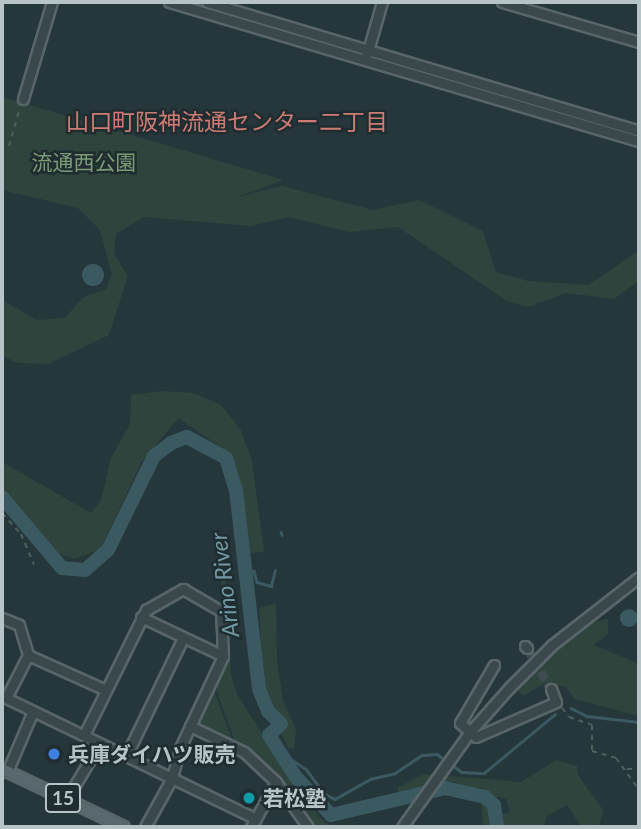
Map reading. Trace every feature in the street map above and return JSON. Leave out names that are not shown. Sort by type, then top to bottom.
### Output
[{"type":"main road","name":"15","points":[[5,770],[124,827]]},
{"type":"street","points":[[22,102],[52,2]]},
{"type":"street","points":[[169,2],[639,141]]},
{"type":"street","points":[[207,2],[639,131]]},
{"type":"street","points":[[365,60],[382,2]]},
{"type":"street","points":[[502,2],[639,42]]},
{"type":"street","points":[[402,827],[469,733],[539,657],[639,577]]},
{"type":"street","points":[[84,735],[141,617],[183,589],[221,611],[223,656],[190,726],[172,778],[145,827]]},
{"type":"street","points":[[141,617],[223,656]]},
{"type":"street","points":[[2,618],[19,625],[28,655],[4,697],[172,778],[254,823],[276,782]]},
{"type":"street","points":[[126,756],[183,638]]},
{"type":"street","points":[[28,655],[106,690]]},
{"type":"street","points":[[494,665],[460,723],[469,733],[481,737],[536,715],[556,702],[551,689]]},
{"type":"street","points":[[5,770],[33,711]]},
{"type":"street","points":[[190,726],[244,752],[276,782],[309,827]]},
{"type":"street","points":[[66,800],[100,743]]},
{"type":"path","points":[[9,146],[22,102]]},
{"type":"path","points":[[2,513],[21,534],[34,564]]},
{"type":"path","points":[[564,711],[573,720],[592,725],[594,753],[616,758],[639,790]]},
{"type":"path","points":[[626,769],[639,769]]},
{"type":"green space","name":"流通西公園","points":[[2,97],[284,180],[237,197],[282,186],[373,210],[419,200],[483,231],[496,272],[528,281],[589,285],[639,250],[639,281],[614,299],[566,293],[528,307],[507,301],[398,227],[350,232],[289,217],[251,226],[144,217],[116,234],[114,253],[128,276],[109,335],[48,364],[19,363],[2,356],[2,300],[37,320],[65,318],[82,298],[106,289],[112,275],[100,230],[78,208],[2,190]]},
{"type":"green space","points":[[162,391],[193,393],[221,405],[241,430],[252,461],[264,552],[251,553],[246,559],[231,454],[178,418],[142,462],[100,549],[74,559],[54,551],[2,490],[2,462],[91,513],[101,500],[111,458],[130,424],[131,395]]},
{"type":"green space","points":[[224,564],[231,675],[237,694],[299,791],[324,822],[335,827],[313,827],[259,762],[237,747],[214,684],[226,656],[220,565]]},
{"type":"green space","points":[[276,603],[277,660],[283,701],[296,729],[294,749],[288,748],[264,697],[259,608]]},
{"type":"green space","points":[[608,619],[608,634],[594,645],[639,664],[639,716],[574,699],[566,687],[543,684],[523,696],[518,690],[552,652],[591,623]]},
{"type":"green space","points":[[213,689],[235,746],[202,729],[199,718]]},
{"type":"green space","points":[[556,760],[577,766],[578,775],[604,811],[598,827],[581,827],[567,805],[547,816],[543,827],[483,827],[481,801],[495,802],[503,814],[510,812],[506,799],[467,791],[455,782],[400,794],[397,788],[424,774],[521,782]]},
{"type":"water","points":[[93,264],[103,271],[104,275],[97,285],[93,286],[83,279],[82,275],[89,265]]},
{"type":"water","points":[[625,609],[633,609],[638,618],[636,625],[625,627],[620,622],[620,614]]},
{"type":"waterway","name":"Arino River","points":[[2,497],[62,568],[85,570],[108,550],[154,456],[171,443],[187,437],[226,458],[236,490],[259,689],[268,711],[281,724],[269,735],[295,776],[331,815],[445,788],[485,797],[494,805],[497,827]]},
{"type":"waterway","points":[[243,570],[254,571],[257,582],[271,586],[275,570]]},
{"type":"waterway","points":[[571,708],[587,716],[639,722]]},
{"type":"waterway","points":[[279,751],[306,769],[325,794],[335,799],[370,779],[395,773],[422,755],[437,754],[462,772],[484,773],[555,714]]},
{"type":"tunnel","points":[[527,648],[551,689]]},
{"type":"place","name":"兵庫ダイハツ販売","points":[[54,754]]},
{"type":"place","name":"若松塾","points":[[249,798]]},
{"type":"district","name":"山口町阪神流通センター二丁目","points":[[227,121]]}]
